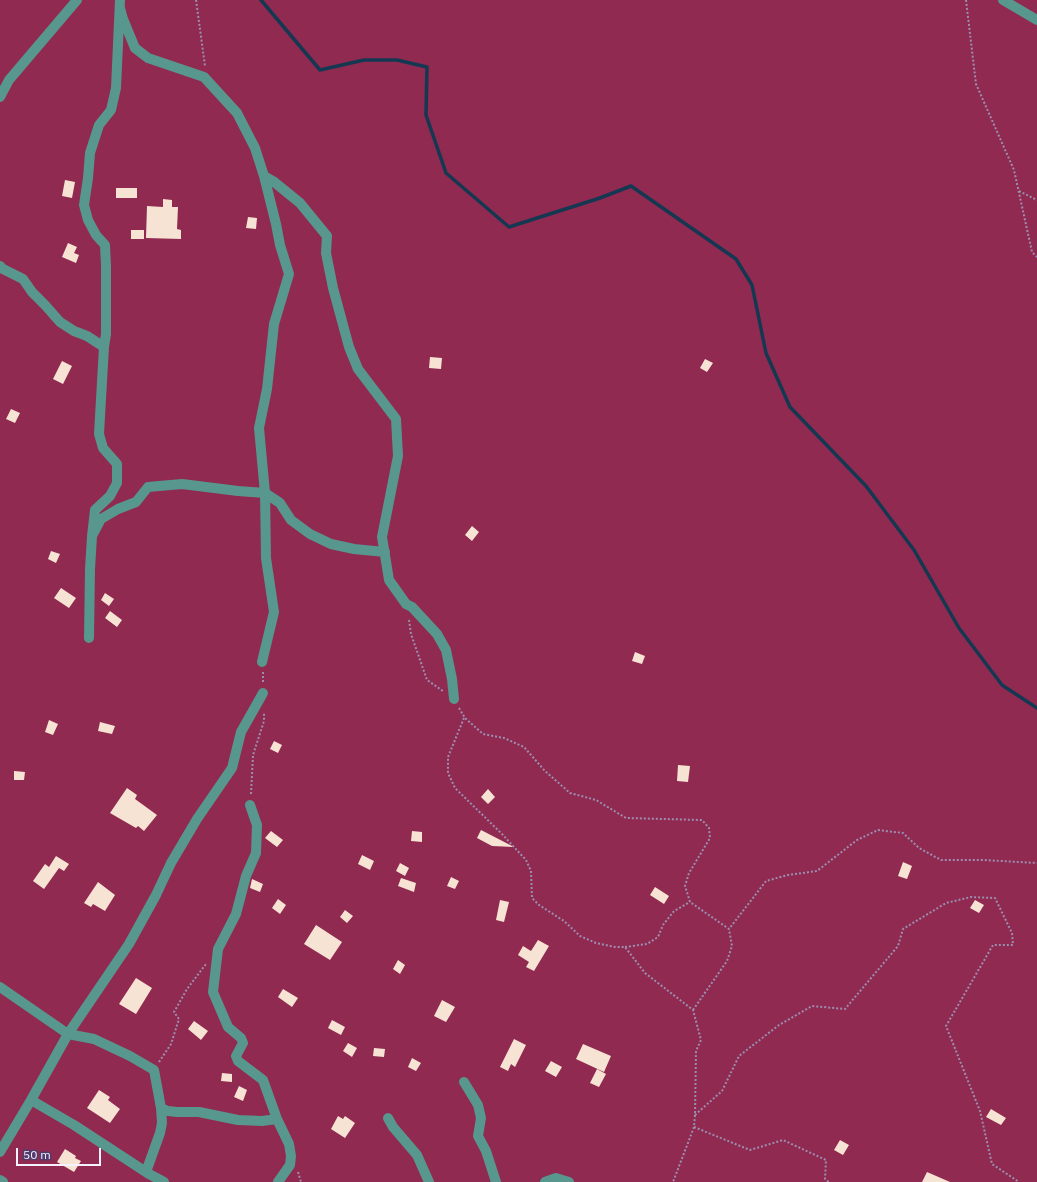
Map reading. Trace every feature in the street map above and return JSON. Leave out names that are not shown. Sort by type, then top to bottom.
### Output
[{"type":"street","points":[[0,97],[9,80],[77,0]]},
{"type":"street","points":[[1003,0],[1037,20]]},
{"type":"street","points":[[120,4],[123,19],[136,48],[148,58],[204,77],[237,113],[255,148],[264,176],[288,274],[274,324],[267,388],[259,428],[265,493],[266,558],[274,612],[262,662]]},
{"type":"street","points":[[89,638],[90,569],[94,510],[110,496],[117,483],[117,464],[103,448],[99,434],[106,334],[105,245],[96,235],[88,220],[84,205],[90,153],[99,125],[111,110],[116,88],[120,4]]},
{"type":"street","points":[[264,176],[273,181],[300,203],[327,236],[326,253],[333,288],[349,346],[358,369],[396,420],[398,456],[382,537],[389,580],[406,604],[412,607],[437,634],[446,650],[452,679],[454,699]]},
{"type":"street","points":[[0,266],[23,279],[32,292],[46,305],[60,322],[104,347]]},
{"type":"street","points":[[92,536],[101,520],[136,502],[148,488],[182,484],[265,493],[280,503],[291,520],[310,534],[331,544],[354,549],[385,552]]},
{"type":"street","points":[[0,1152],[68,1034],[129,944],[156,895],[171,863],[197,819],[232,768],[241,732],[263,693]]},
{"type":"street","points":[[250,805],[257,824],[256,853],[246,876],[236,914],[218,949],[213,992],[228,1027],[241,1038],[243,1043],[236,1056],[238,1061],[263,1080],[277,1119],[289,1144],[291,1156],[290,1165],[278,1182]]},
{"type":"street","points":[[0,987],[68,1034],[94,1039],[130,1056],[154,1070],[161,1108],[162,1123],[148,1176]]},
{"type":"street","points":[[464,1082],[478,1105],[481,1118],[478,1136],[486,1151],[496,1182]]},
{"type":"street","points":[[31,1100],[74,1125],[148,1176],[164,1182]]},
{"type":"street","points":[[161,1108],[168,1111],[177,1112],[199,1112],[238,1120],[262,1121],[277,1119]]},
{"type":"street","points":[[388,1118],[393,1127],[417,1155],[429,1182]]},
{"type":"street","points":[[545,1182],[556,1178],[569,1182]]},
{"type":"path","points":[[196,0],[201,44],[205,62],[204,77]]},
{"type":"path","points":[[966,0],[976,84],[1014,170],[1032,252],[1037,257]]},
{"type":"path","points":[[1019,191],[1037,200]]},
{"type":"path","points":[[406,604],[411,634],[427,680],[454,699],[464,718],[483,734],[504,738],[524,747],[545,771],[570,793],[596,800],[626,818],[702,820],[709,828],[710,838],[689,873],[686,886],[690,902],[729,929],[732,946],[727,961],[693,1010]]},
{"type":"path","points":[[250,805],[253,755],[264,721],[262,662]]},
{"type":"path","points":[[464,718],[448,757],[448,773],[455,788],[526,860],[531,871],[532,898],[539,905],[564,921],[580,936],[596,943],[615,947],[647,944],[658,937],[663,924],[674,911],[690,902]]},
{"type":"path","points":[[729,929],[766,881],[788,875],[817,871],[858,840],[878,830],[903,832],[918,848],[941,860],[983,860],[1037,863]]},
{"type":"path","points":[[695,1115],[722,1091],[739,1056],[779,1025],[812,1006],[845,1009],[898,946],[903,929],[946,903],[970,897],[995,898],[1012,933],[1013,945],[993,945],[946,1026],[980,1111],[992,1164],[1020,1182]]},
{"type":"path","points":[[625,946],[645,973],[693,1010],[701,1040],[696,1052],[694,1127],[673,1182]]},
{"type":"path","points":[[154,1070],[171,1044],[179,1020],[174,1012],[187,989],[218,949]]},
{"type":"path","points":[[694,1127],[750,1150],[782,1140],[826,1160],[825,1178],[829,1182]]},
{"type":"path","points":[[825,1178],[833,1182]]},
{"type":"shaded area","points":[[0,0],[1037,0],[1037,1182],[0,1182]]},
{"type":"building","points":[[65,180],[75,182],[72,198],[62,196]]},
{"type":"building","points":[[116,188],[137,188],[137,198],[116,198]]},
{"type":"building","points":[[163,199],[172,200],[172,207],[178,207],[177,229],[181,230],[181,239],[146,238],[147,206],[163,207]]},
{"type":"building","points":[[248,217],[257,218],[256,229],[246,228]]},
{"type":"building","points":[[131,230],[144,230],[144,239],[131,239]]},
{"type":"building","points":[[68,243],[77,247],[74,253],[79,255],[76,263],[62,257]]},
{"type":"building","points":[[430,357],[442,358],[441,369],[429,368]]},
{"type":"building","points":[[705,359],[713,363],[707,372],[700,368]]},
{"type":"building","points":[[62,361],[72,366],[63,384],[53,379]]},
{"type":"building","points":[[11,409],[20,413],[15,423],[6,419]]},
{"type":"building","points":[[472,526],[479,532],[472,541],[465,535]]},
{"type":"building","points":[[51,551],[60,554],[56,563],[48,559]]},
{"type":"building","points":[[61,588],[76,598],[69,608],[54,598]]},
{"type":"building","points":[[105,593],[114,599],[109,606],[101,600]]},
{"type":"building","points":[[110,611],[122,620],[117,627],[105,618]]},
{"type":"building","points":[[635,652],[645,656],[642,664],[632,661]]},
{"type":"building","points":[[49,720],[58,724],[53,735],[45,732]]},
{"type":"building","points":[[100,722],[115,726],[112,734],[98,731]]},
{"type":"building","points":[[274,741],[282,745],[278,753],[270,749]]},
{"type":"building","points":[[678,765],[690,766],[688,782],[677,781]]},
{"type":"building","points":[[14,771],[25,772],[24,780],[14,780]]},
{"type":"building","points":[[127,788],[137,795],[135,799],[157,815],[144,831],[138,826],[136,828],[110,813]]},
{"type":"building","points":[[488,789],[495,797],[488,804],[481,797]]},
{"type":"building","points":[[481,830],[514,847],[492,846],[477,838]]},
{"type":"building","points":[[271,831],[283,840],[277,847],[265,838]]},
{"type":"building","points":[[412,831],[422,832],[422,842],[411,841]]},
{"type":"building","points":[[362,855],[374,861],[370,870],[358,864]]},
{"type":"building","points":[[56,856],[69,864],[64,871],[59,868],[44,889],[33,881],[45,864],[49,867]]},
{"type":"building","points":[[903,862],[912,866],[907,879],[898,876]]},
{"type":"building","points":[[400,863],[409,868],[405,876],[396,871]]},
{"type":"building","points":[[451,877],[459,881],[455,889],[447,886]]},
{"type":"building","points":[[401,878],[416,883],[414,892],[398,886]]},
{"type":"building","points":[[252,879],[263,884],[260,892],[250,888]]},
{"type":"building","points":[[98,882],[115,895],[105,911],[93,904],[91,907],[84,903]]},
{"type":"building","points":[[655,887],[669,896],[664,904],[650,895]]},
{"type":"building","points":[[278,899],[286,905],[280,914],[272,908]]},
{"type":"building","points":[[500,900],[509,902],[504,922],[496,920]]},
{"type":"building","points":[[975,900],[984,905],[979,913],[970,908]]},
{"type":"building","points":[[345,910],[353,916],[347,923],[340,917]]},
{"type":"building","points":[[316,925],[342,942],[330,960],[304,944]]},
{"type":"building","points":[[538,940],[549,946],[534,971],[526,967],[529,962],[518,955],[523,946],[531,951]]},
{"type":"building","points":[[398,960],[405,965],[400,974],[393,969]]},
{"type":"building","points":[[136,978],[152,988],[136,1014],[119,1004]]},
{"type":"building","points":[[283,989],[298,998],[292,1007],[278,997]]},
{"type":"building","points":[[442,1000],[455,1007],[446,1022],[434,1016]]},
{"type":"building","points":[[332,1020],[345,1027],[341,1035],[328,1028]]},
{"type":"building","points":[[194,1021],[208,1031],[201,1040],[188,1029]]},
{"type":"building","points":[[514,1039],[526,1045],[515,1067],[511,1064],[508,1071],[500,1067]]},
{"type":"building","points":[[348,1043],[357,1048],[352,1057],[343,1051]]},
{"type":"building","points":[[583,1044],[611,1056],[604,1072],[576,1059]]},
{"type":"building","points":[[374,1048],[385,1049],[384,1057],[373,1056]]},
{"type":"building","points":[[412,1058],[421,1063],[416,1071],[408,1067]]},
{"type":"building","points":[[551,1061],[562,1067],[556,1077],[545,1071]]},
{"type":"building","points":[[597,1069],[606,1074],[599,1087],[590,1083]]},
{"type":"building","points":[[222,1073],[232,1074],[232,1082],[221,1081]]},
{"type":"building","points":[[239,1086],[247,1090],[243,1101],[234,1097]]},
{"type":"building","points":[[99,1090],[110,1097],[108,1100],[120,1109],[110,1123],[87,1108]]},
{"type":"building","points":[[991,1109],[1006,1118],[1001,1125],[986,1117]]},
{"type":"building","points":[[338,1116],[343,1119],[345,1116],[355,1123],[345,1138],[331,1129]]},
{"type":"building","points":[[840,1140],[849,1145],[843,1155],[834,1150]]},
{"type":"building","points":[[65,1149],[81,1161],[74,1172],[57,1162]]},
{"type":"building","points":[[927,1172],[950,1182],[922,1182]]},
{"type":"waterway","points":[[261,0],[320,70],[364,60],[397,60],[427,67],[426,115],[446,173],[509,227],[600,198],[631,186],[736,259],[752,285],[766,353],[790,407],[866,486],[914,550],[959,628],[1002,685],[1037,708]]}]
